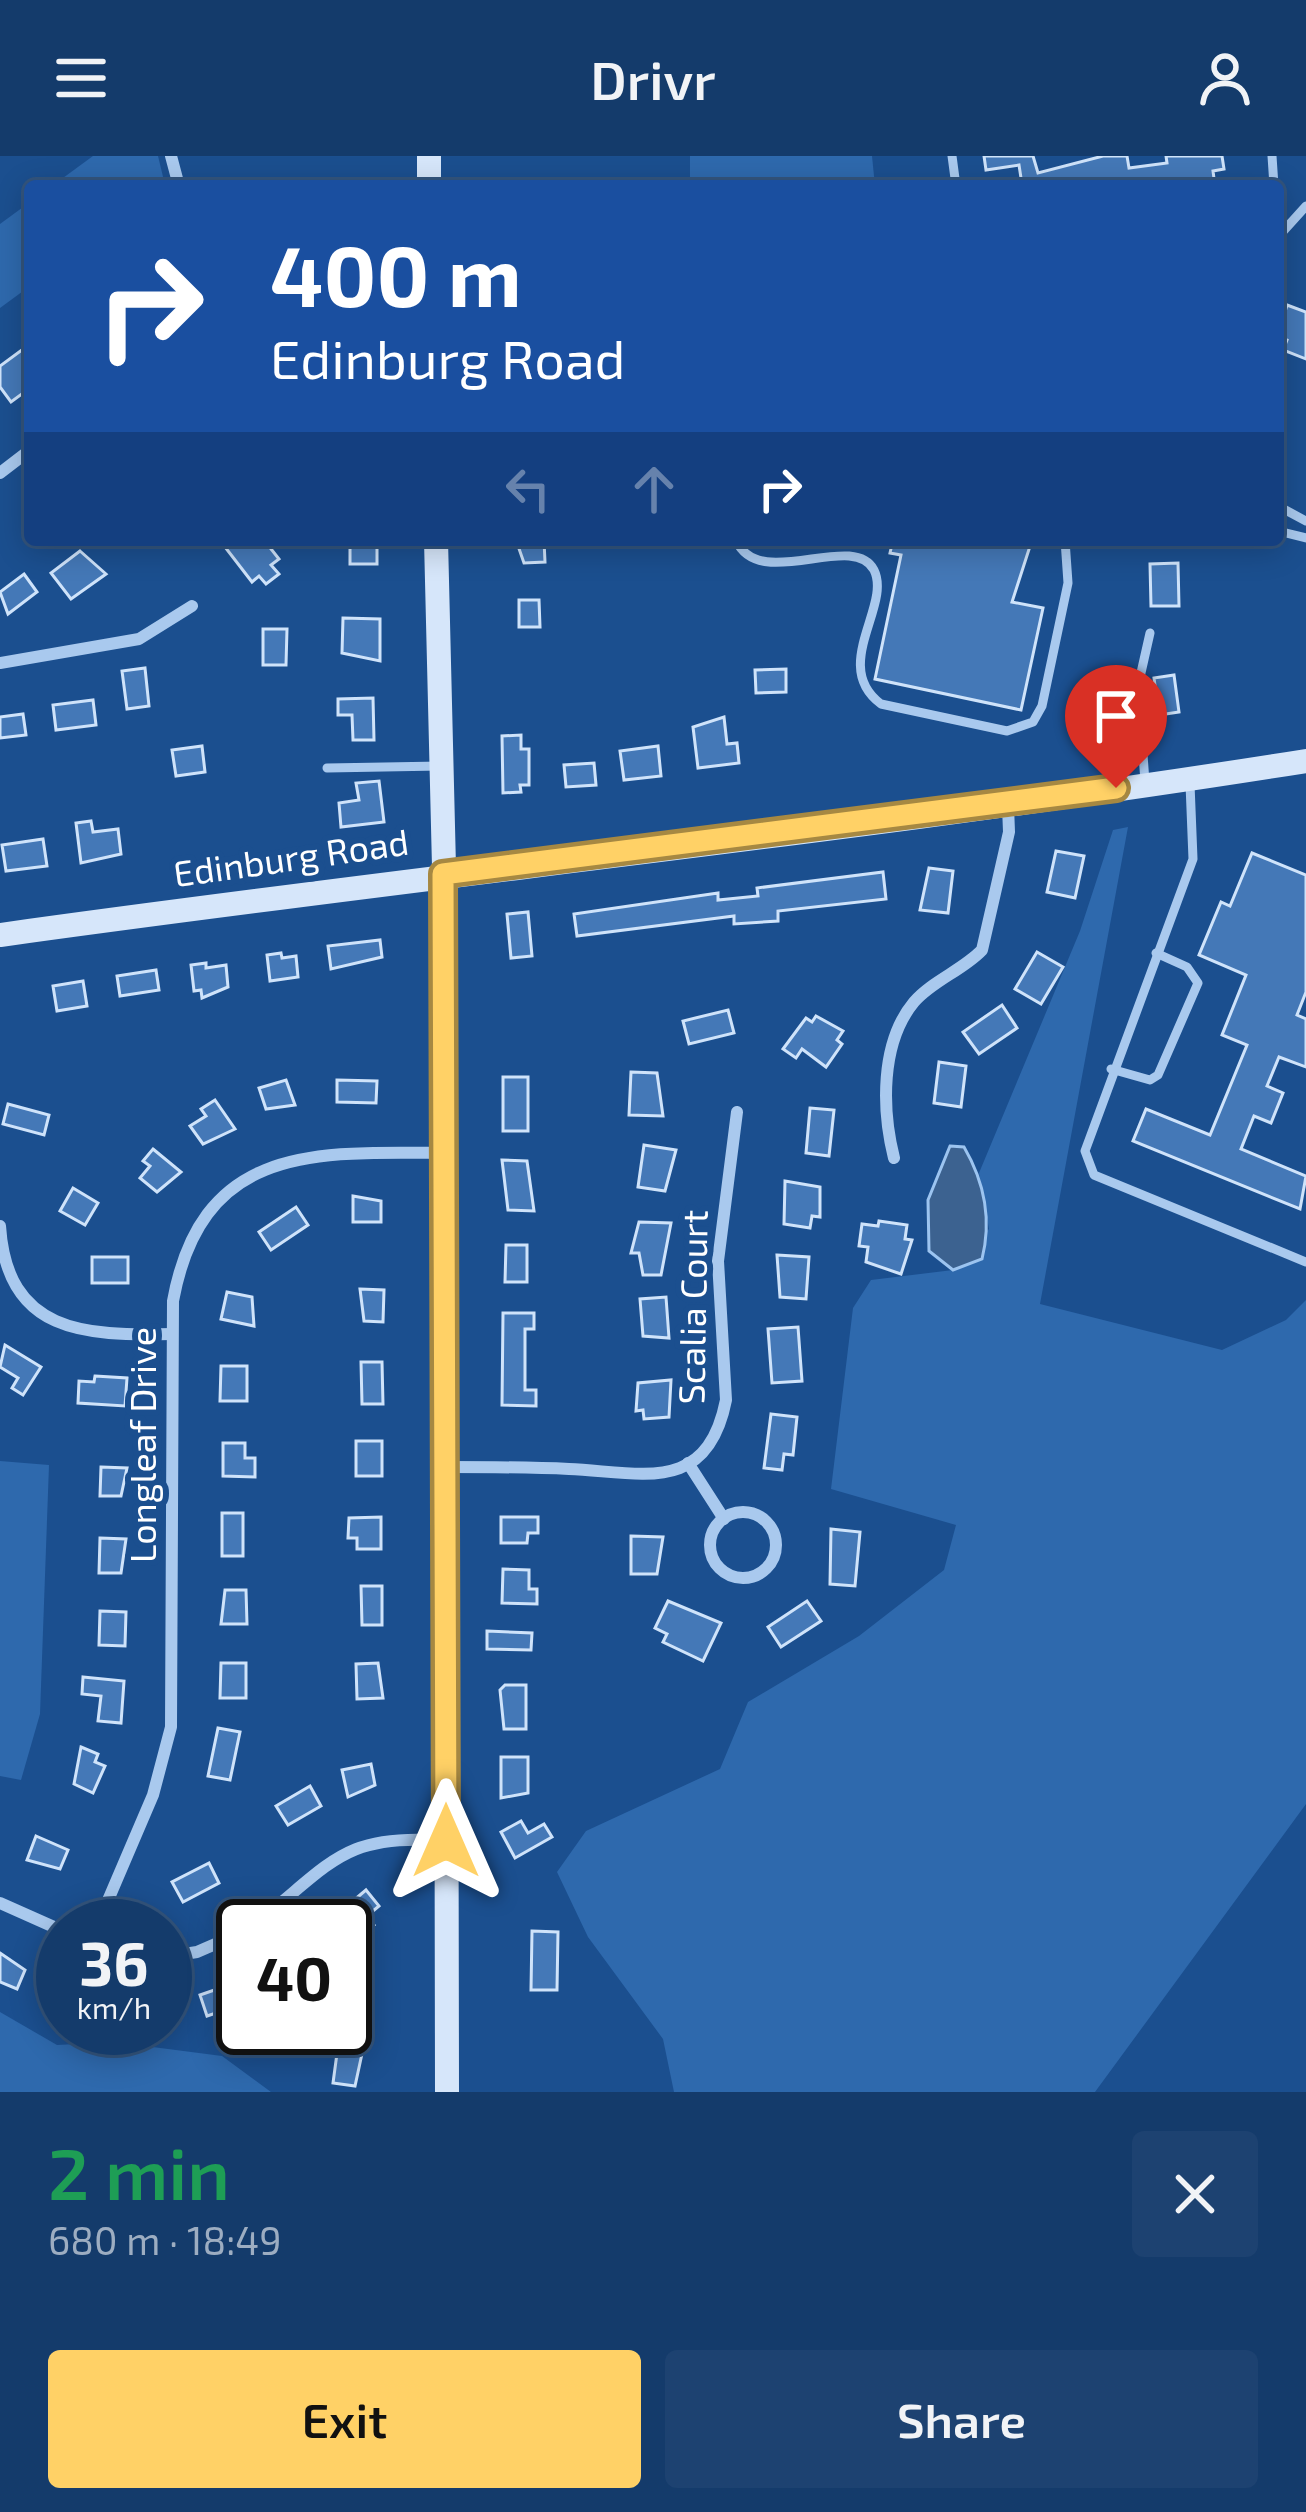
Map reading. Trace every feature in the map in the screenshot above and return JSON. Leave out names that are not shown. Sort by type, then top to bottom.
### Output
[{"type":"street","points":[[436,546],[445,1153],[447,2092]]},
{"type":"street","points":[[0,663],[140,639],[192,606]]},
{"type":"street","name":"Edinburg Road","points":[[0,935],[443,874],[1007,806],[1306,761]]},
{"type":"street","name":"Edinburg Road","points":[[1235,772],[1306,771]]},
{"type":"street","points":[[894,1158],[883,1113],[895,1043],[916,998],[982,950],[1009,832],[1007,806]]},
{"type":"street","name":"Scalia Court","points":[[688,1463],[714,1436],[726,1400],[718,1261],[737,1112]]},
{"type":"street","name":"Longleaf Drive","points":[[109,1899],[153,1795],[171,1726],[173,1301],[186,1251],[217,1205],[257,1173],[327,1152],[445,1153]]},
{"type":"street","points":[[0,1226],[2,1262],[12,1282],[58,1324],[105,1336],[172,1334]]},
{"type":"street","points":[[446,1466],[575,1469],[636,1477],[688,1463],[724,1519]]},
{"type":"street","points":[[754,1514],[770,1526],[775,1556],[762,1573],[740,1578],[720,1568],[710,1549],[724,1519],[754,1514]]},
{"type":"street","points":[[288,1899],[360,1845],[400,1837],[446,1841]]},
{"type":"street","points":[[0,1903],[36,1919]]},
{"type":"lane","points":[[1284,230],[1306,206]]},
{"type":"lane","points":[[739,546],[761,562],[850,557],[868,564],[876,578],[860,670],[866,691],[880,704],[1007,731],[1033,722],[1042,706],[1068,583],[1065,546]]},
{"type":"lane","points":[[1145,784],[1138,686],[1150,633]]},
{"type":"lane","points":[[327,768],[441,766]]},
{"type":"lane","points":[[1190,778],[1193,860],[1111,1069],[1085,1151],[1094,1175],[1306,1262]]},
{"type":"lane","points":[[1111,1069],[1150,1081],[1158,1075],[1198,983],[1196,974],[1156,953]]},
{"type":"shaded area","points":[[93,156],[158,156],[164,180],[60,180]]},
{"type":"shaded area","points":[[690,156],[872,156],[874,180],[690,180]]},
{"type":"shaded area","points":[[24,206],[24,290],[0,308],[0,224]]},
{"type":"shaded area","points":[[1128,827],[1040,1304],[1222,1350],[1286,1320],[1306,1300],[1306,1804],[1095,2092],[674,2092],[663,2039],[588,1937],[557,1872],[586,1831],[720,1769],[748,1702],[859,1636],[944,1570],[956,1525],[831,1489],[853,1308],[871,1280],[953,1270],[989,1229],[979,1173],[1080,931],[1113,830]]},
{"type":"shaded area","points":[[950,1146],[964,1147],[982,1188],[986,1215],[982,1259],[953,1270],[929,1251],[928,1200]]},
{"type":"shaded area","points":[[0,1461],[49,1465],[40,1714],[21,1780],[0,1776]]},
{"type":"shaded area","points":[[0,2012],[36,2033],[36,2055],[192,2052],[222,2056],[271,2092],[0,2092]]},
{"type":"building","points":[[984,156],[1033,156],[1038,173],[1103,156],[1127,156],[1129,168],[1167,163],[1166,156],[1222,156],[1224,169],[1213,171],[1214,180],[1017,180],[1019,165],[986,170]]},
{"type":"building","points":[[1287,305],[1306,312],[1306,359],[1284,350]]},
{"type":"building","points":[[24,348],[24,392],[11,402],[0,387],[0,366]]},
{"type":"building","points":[[269,546],[279,559],[271,565],[279,574],[266,584],[259,576],[252,582],[225,547]]},
{"type":"building","points":[[350,546],[377,546],[377,564],[350,564]]},
{"type":"building","points":[[518,546],[544,546],[545,562],[524,563]]},
{"type":"building","points":[[892,546],[1030,546],[1012,602],[1043,608],[1021,710],[875,679],[901,555],[890,553]]},
{"type":"building","points":[[80,551],[106,574],[71,599],[51,573]]},
{"type":"building","points":[[1178,563],[1179,606],[1151,606],[1150,564]]},
{"type":"building","points":[[24,574],[37,592],[8,614],[0,592]]},
{"type":"building","points":[[519,600],[539,600],[540,627],[519,627]]},
{"type":"building","points":[[343,618],[380,619],[380,661],[342,653]]},
{"type":"building","points":[[263,629],[287,629],[286,665],[263,665]]},
{"type":"building","points":[[145,668],[149,706],[127,709],[122,671]]},
{"type":"building","points":[[786,669],[786,692],[756,693],[755,670]]},
{"type":"building","points":[[1174,675],[1179,712],[1159,715],[1154,678]]},
{"type":"building","points":[[1126,694],[1128,712],[1087,717],[1085,700]]},
{"type":"building","points":[[373,698],[374,740],[353,740],[352,715],[338,715],[338,699]]},
{"type":"building","points":[[93,700],[96,725],[56,730],[53,705]]},
{"type":"building","points":[[23,714],[26,735],[0,738],[0,717]]},
{"type":"building","points":[[724,717],[727,744],[737,743],[739,763],[698,768],[693,727]]},
{"type":"building","points":[[521,735],[521,749],[529,749],[529,785],[520,785],[521,792],[503,793],[502,736]]},
{"type":"building","points":[[202,746],[205,772],[176,776],[172,750]]},
{"type":"building","points":[[658,746],[661,776],[624,780],[620,751]]},
{"type":"building","points":[[594,763],[596,785],[566,787],[564,765]]},
{"type":"building","points":[[379,781],[384,822],[341,827],[339,803],[359,800],[356,783]]},
{"type":"building","points":[[91,821],[93,832],[118,829],[121,854],[81,863],[76,823]]},
{"type":"building","points":[[43,839],[47,866],[6,871],[2,845]]},
{"type":"building","points":[[1056,851],[1084,856],[1075,898],[1047,892]]},
{"type":"building","points":[[1252,853],[1306,875],[1306,992],[1297,1015],[1306,1019],[1306,1067],[1279,1057],[1267,1086],[1283,1093],[1271,1123],[1254,1116],[1241,1149],[1306,1176],[1300,1209],[1133,1141],[1146,1109],[1210,1135],[1247,1045],[1222,1035],[1246,975],[1199,955],[1221,902],[1230,906]]},
{"type":"building","points":[[929,868],[953,871],[948,913],[920,910]]},
{"type":"building","points":[[883,872],[886,899],[778,911],[778,921],[734,924],[734,916],[577,936],[574,914],[718,893],[718,900],[758,896],[757,888]]},
{"type":"building","points":[[528,912],[532,956],[511,958],[507,914]]},
{"type":"building","points":[[380,940],[382,957],[331,969],[328,946]]},
{"type":"building","points":[[1037,952],[1063,967],[1041,1004],[1015,989]]},
{"type":"building","points":[[281,953],[282,958],[296,956],[298,977],[270,981],[267,955]]},
{"type":"building","points":[[206,963],[206,968],[226,965],[228,987],[202,998],[201,990],[194,991],[191,965]]},
{"type":"building","points":[[156,970],[159,990],[120,996],[117,976]]},
{"type":"building","points":[[83,981],[87,1006],[57,1011],[53,986]]},
{"type":"building","points":[[1002,1005],[1017,1028],[979,1054],[963,1032]]},
{"type":"building","points":[[728,1010],[734,1033],[689,1044],[683,1021]]},
{"type":"building","points":[[816,1016],[843,1031],[837,1040],[842,1044],[826,1067],[802,1049],[796,1058],[783,1049],[806,1018],[812,1022]]},
{"type":"building","points":[[939,1062],[966,1066],[961,1107],[934,1103]]},
{"type":"building","points":[[631,1072],[657,1073],[663,1116],[629,1115]]},
{"type":"building","points":[[503,1077],[528,1077],[528,1131],[503,1131]]},
{"type":"building","points":[[286,1080],[295,1105],[266,1109],[259,1088]]},
{"type":"building","points":[[337,1080],[377,1081],[376,1103],[337,1102]]},
{"type":"building","points":[[215,1100],[235,1129],[203,1144],[190,1126],[206,1116],[201,1109]]},
{"type":"building","points":[[8,1104],[49,1115],[44,1135],[3,1124]]},
{"type":"building","points":[[810,1108],[834,1110],[829,1156],[806,1153]]},
{"type":"building","points":[[644,1145],[676,1150],[665,1191],[638,1187]]},
{"type":"building","points":[[153,1149],[181,1172],[157,1192],[140,1178],[150,1166],[143,1161]]},
{"type":"building","points":[[502,1160],[527,1161],[534,1211],[508,1210]]},
{"type":"building","points":[[785,1181],[820,1187],[820,1217],[812,1216],[810,1228],[784,1224]]},
{"type":"building","points":[[73,1188],[98,1203],[85,1225],[60,1211]]},
{"type":"building","points":[[353,1196],[381,1201],[381,1222],[353,1222]]},
{"type":"building","points":[[296,1207],[308,1225],[271,1250],[259,1232]]},
{"type":"building","points":[[879,1221],[907,1225],[905,1239],[912,1240],[901,1274],[866,1262],[868,1247],[859,1246],[862,1224],[878,1226]]},
{"type":"building","points":[[639,1222],[671,1223],[661,1275],[643,1275],[639,1253],[631,1253]]},
{"type":"building","points":[[506,1245],[527,1245],[527,1282],[505,1282]]},
{"type":"building","points":[[777,1255],[809,1257],[806,1299],[780,1297]]},
{"type":"building","points":[[92,1257],[128,1257],[128,1283],[92,1283]]},
{"type":"building","points":[[360,1289],[384,1290],[383,1322],[364,1321]]},
{"type":"building","points":[[227,1292],[252,1297],[254,1326],[221,1319]]},
{"type":"building","points":[[666,1297],[669,1338],[643,1336],[640,1299]]},
{"type":"building","points":[[503,1313],[534,1313],[534,1329],[525,1329],[525,1390],[536,1390],[536,1406],[502,1405]]},
{"type":"building","points":[[798,1327],[802,1381],[772,1383],[768,1329]]},
{"type":"building","points":[[5,1345],[41,1367],[23,1395],[12,1388],[18,1378],[0,1367]]},
{"type":"building","points":[[361,1362],[382,1362],[383,1404],[362,1404]]},
{"type":"building","points":[[221,1366],[247,1366],[247,1401],[220,1401]]},
{"type":"building","points":[[95,1376],[127,1378],[125,1406],[78,1403],[79,1381],[94,1382]]},
{"type":"building","points":[[671,1380],[669,1417],[644,1419],[643,1410],[636,1411],[638,1383]]},
{"type":"building","points":[[771,1414],[797,1417],[793,1455],[784,1454],[782,1470],[764,1468]]},
{"type":"building","points":[[356,1441],[382,1441],[382,1476],[356,1476]]},
{"type":"building","points":[[223,1443],[245,1443],[245,1458],[255,1458],[255,1477],[223,1476]]},
{"type":"building","points":[[101,1467],[127,1468],[121,1496],[100,1496]]},
{"type":"building","points":[[222,1513],[243,1513],[243,1556],[222,1556]]},
{"type":"building","points":[[381,1517],[381,1549],[357,1549],[357,1538],[348,1538],[349,1518]]},
{"type":"building","points":[[501,1517],[538,1517],[538,1533],[528,1533],[527,1543],[501,1543]]},
{"type":"building","points":[[831,1529],[860,1532],[855,1586],[830,1584]]},
{"type":"building","points":[[631,1536],[663,1537],[657,1574],[631,1574]]},
{"type":"building","points":[[100,1538],[126,1539],[121,1573],[99,1573]]},
{"type":"building","points":[[503,1569],[529,1570],[529,1589],[537,1589],[537,1604],[502,1603]]},
{"type":"building","points":[[361,1586],[382,1586],[382,1625],[362,1625]]},
{"type":"building","points":[[225,1590],[246,1590],[247,1624],[221,1624]]},
{"type":"building","points":[[668,1601],[721,1623],[703,1661],[663,1642],[667,1634],[655,1628]]},
{"type":"building","points":[[807,1601],[821,1621],[781,1647],[768,1627]]},
{"type":"building","points":[[100,1611],[126,1612],[125,1646],[99,1645]]},
{"type":"building","points":[[487,1631],[532,1633],[531,1650],[487,1649]]},
{"type":"building","points":[[221,1663],[246,1663],[246,1698],[220,1698]]},
{"type":"building","points":[[378,1663],[383,1698],[357,1699],[356,1664]]},
{"type":"building","points":[[83,1677],[124,1681],[121,1723],[98,1721],[101,1696],[82,1694]]},
{"type":"building","points":[[505,1685],[526,1685],[526,1729],[504,1729],[500,1690]]},
{"type":"building","points":[[218,1728],[240,1732],[230,1780],[208,1776]]},
{"type":"building","points":[[81,1747],[98,1754],[95,1762],[105,1766],[93,1793],[74,1784]]},
{"type":"building","points":[[501,1757],[528,1757],[528,1793],[501,1798]]},
{"type":"building","points":[[371,1764],[375,1785],[348,1797],[342,1770]]},
{"type":"building","points":[[310,1786],[321,1806],[288,1825],[276,1806]]},
{"type":"building","points":[[521,1821],[528,1833],[544,1824],[552,1837],[515,1858],[501,1832]]},
{"type":"building","points":[[36,1836],[68,1850],[60,1869],[27,1860]]},
{"type":"building","points":[[209,1863],[219,1883],[181,1899],[172,1882]]},
{"type":"building","points":[[366,1890],[379,1906],[372,1912],[372,1899],[355,1899]]},
{"type":"building","points":[[532,1931],[558,1932],[557,1990],[531,1990]]},
{"type":"building","points":[[0,1953],[25,1970],[17,1989],[0,1982]]},
{"type":"building","points":[[216,1989],[216,2013],[207,2016],[200,1995]]},
{"type":"building","points":[[337,2055],[362,2055],[355,2086],[333,2083]]},
{"type":"route","points":[[446,1841],[443,874],[1007,806],[1116,788]]}]
